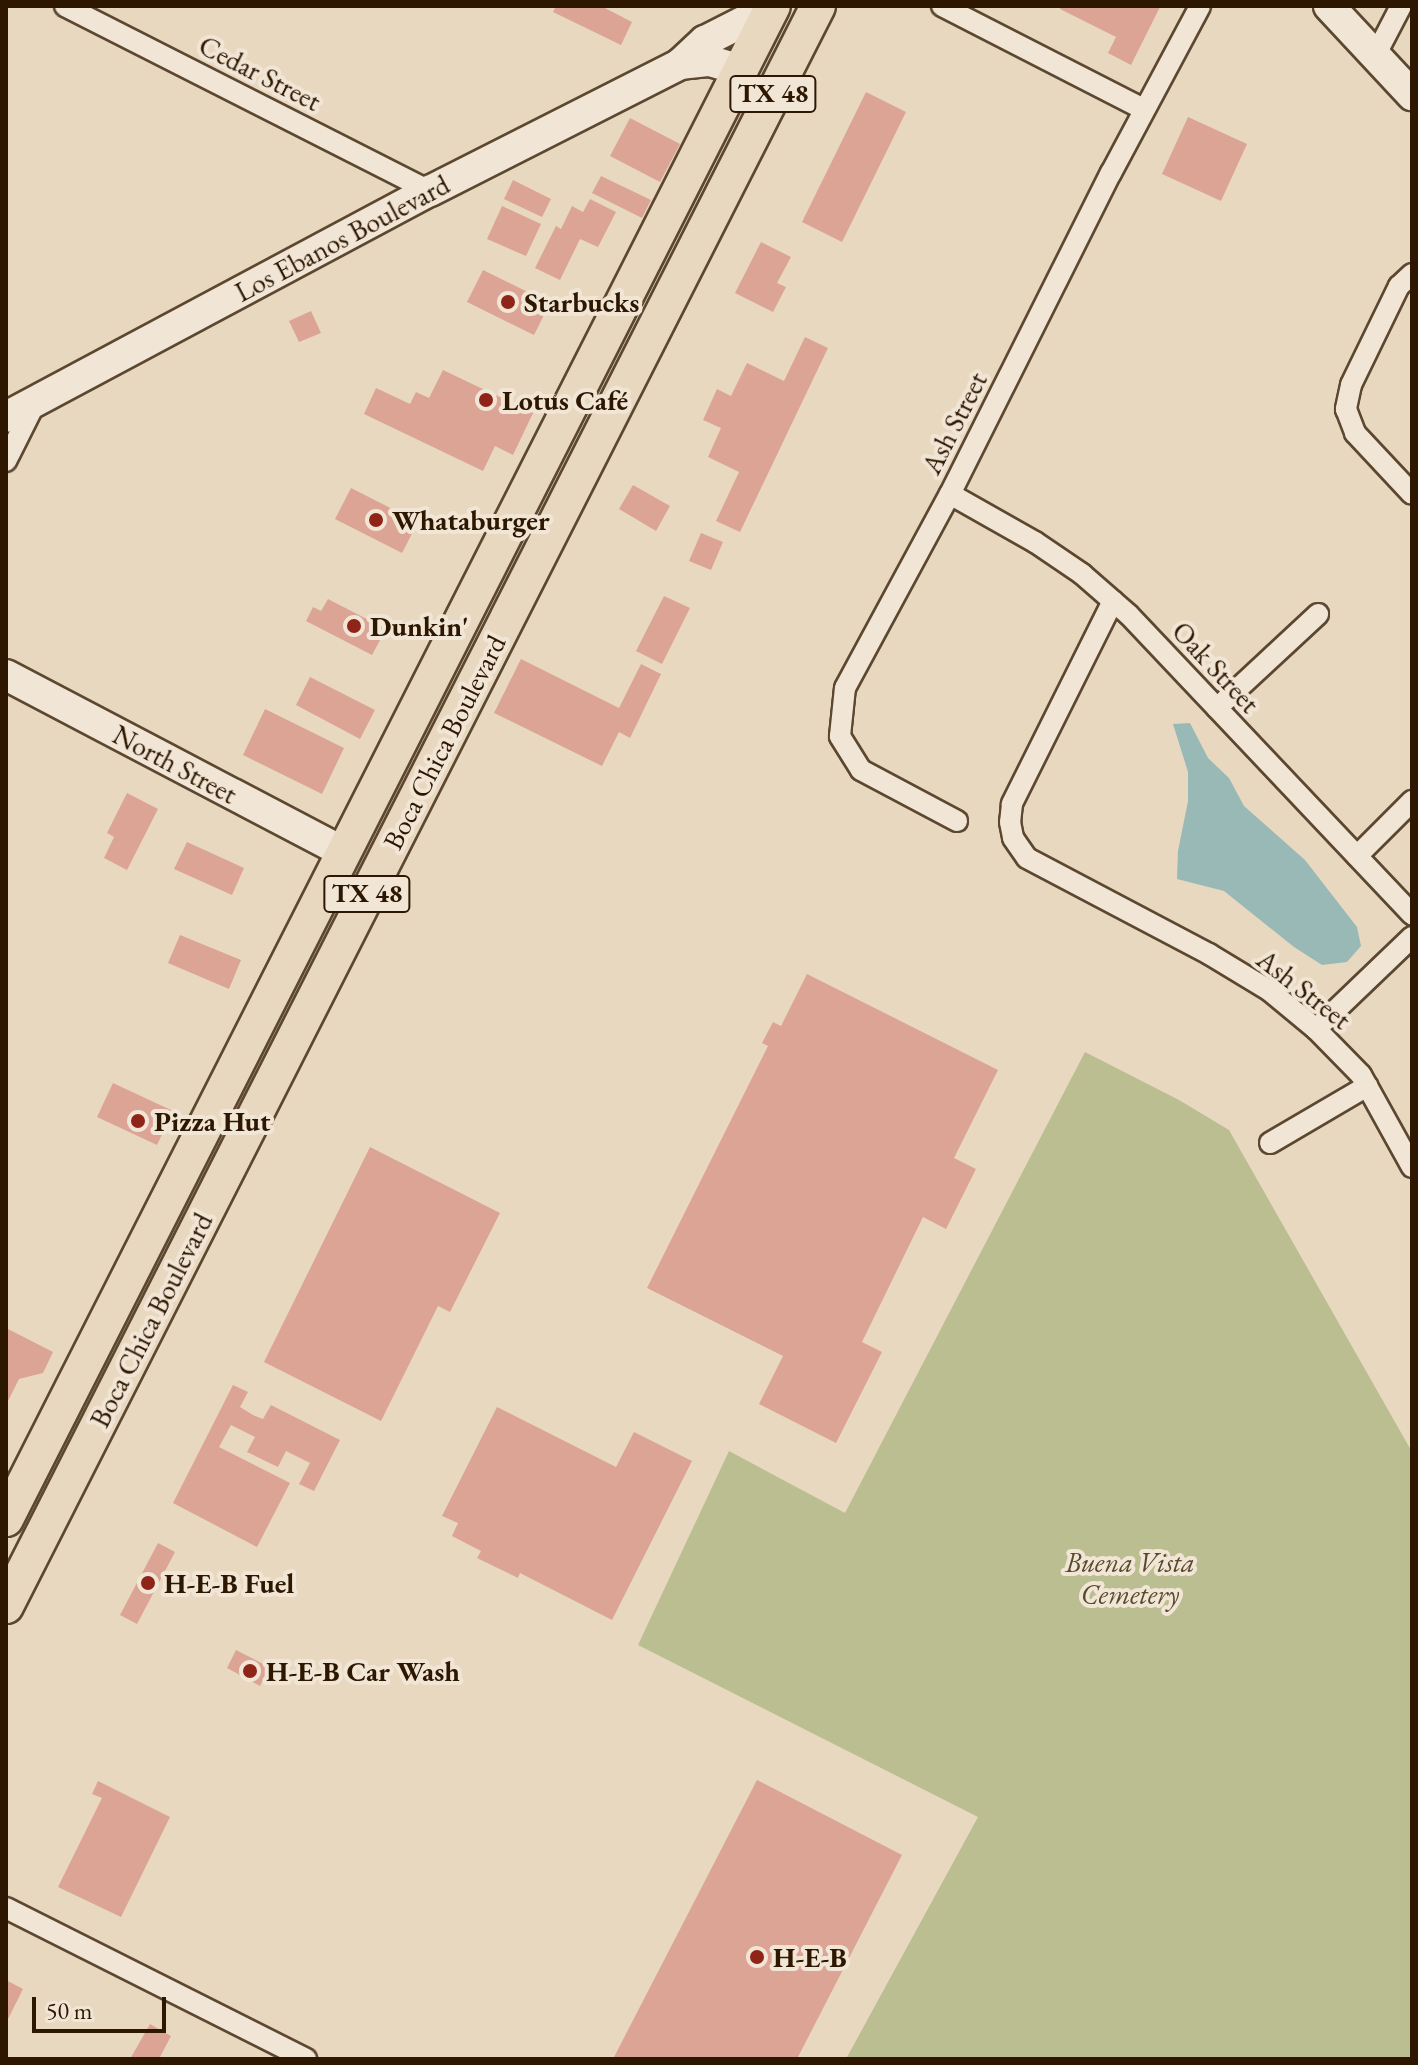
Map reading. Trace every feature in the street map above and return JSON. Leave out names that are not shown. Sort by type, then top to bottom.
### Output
[{"type":"main road","name":"Boca Chica Boulevard","points":[[6,1519],[772,6]]},
{"type":"main road","name":"Boca Chica Boulevard","points":[[6,1606],[818,6]]},
{"type":"main road","points":[[389,852],[379,846],[375,837],[376,826],[492,596],[486,573]]},
{"type":"main road","points":[[249,1126],[245,1095],[350,888],[352,861],[345,853]]},
{"type":"street","name":"Cedar Street","points":[[65,6],[430,191]]},
{"type":"street","name":"Los Ebanos Boulevard","points":[[6,417],[430,191],[680,64],[705,41],[721,19],[772,6]]},
{"type":"street","points":[[942,6],[1143,109]]},
{"type":"street","name":"Ash Street","points":[[957,821],[861,770],[840,736],[845,688],[950,494],[1143,109],[1200,6]]},
{"type":"street","points":[[1329,6],[1412,95]]},
{"type":"street","points":[[1375,56],[1401,6]]},
{"type":"street","name":"Los Ebanos Boulevard","points":[[680,64],[710,61],[741,70]]},
{"type":"street","points":[[1412,274],[1399,286],[1351,385],[1346,409],[1355,433],[1412,494]]},
{"type":"street","points":[[6,461],[36,401]]},
{"type":"street","name":"Oak Street","points":[[950,494],[1035,542],[1113,601],[1412,914]]},
{"type":"street","name":"Ash Street","points":[[1113,601],[1012,804],[1010,822],[1013,838],[1027,858],[1209,954],[1270,991],[1316,1029],[1367,1086],[1412,1167]]},
{"type":"street","points":[[1217,708],[1318,614]]},
{"type":"street","name":"North Street","points":[[6,675],[345,853]]},
{"type":"street","points":[[1357,856],[1412,801]]},
{"type":"street","points":[[1316,1029],[1412,937]]},
{"type":"street","points":[[1270,1143],[1367,1086]]},
{"type":"street","points":[[6,1908],[306,2059]]},
{"type":"green space","name":"Buena Vista Cemetery","points":[[1085,1052],[1179,1100],[1229,1130],[1412,1452],[1412,2059],[846,2059],[978,1817],[638,1645],[729,1451],[845,1513]]},
{"type":"water","points":[[1190,723],[1208,758],[1229,778],[1244,806],[1305,860],[1357,927],[1361,946],[1347,962],[1322,965],[1294,947],[1224,891],[1177,879],[1178,851],[1188,801],[1188,772],[1173,724]]},
{"type":"building","points":[[556,6],[601,6],[632,22],[621,45],[553,12]]},
{"type":"building","points":[[1062,6],[1160,7],[1131,65],[1108,53],[1116,37],[1060,9]]},
{"type":"building","points":[[866,92],[906,112],[842,242],[802,222]]},
{"type":"building","points":[[1188,117],[1247,144],[1221,201],[1162,174]]},
{"type":"building","points":[[630,118],[680,144],[660,182],[610,156]]},
{"type":"building","points":[[601,176],[651,200],[642,218],[592,193]]},
{"type":"building","points":[[513,180],[551,199],[542,217],[504,199]]},
{"type":"building","points":[[590,199],[616,212],[598,247],[580,239],[560,280],[535,268],[556,226],[561,229],[572,206],[583,212]]},
{"type":"building","points":[[502,206],[541,224],[526,256],[487,239]]},
{"type":"building","points":[[761,242],[791,257],[777,283],[786,287],[773,312],[735,293]]},
{"type":"building","name":"Starbucks","points":[[483,270],[550,303],[534,335],[467,302]]},
{"type":"building","points":[[311,311],[321,333],[299,342],[289,321]]},
{"type":"building","points":[[805,337],[828,348],[740,532],[716,521],[739,472],[708,457],[721,428],[703,420],[717,389],[731,396],[747,363],[784,381]]},
{"type":"building","points":[[443,370],[533,413],[513,455],[495,446],[483,471],[364,414],[376,388],[410,404],[416,392],[429,398]]},
{"type":"building","points":[[633,485],[670,506],[656,531],[619,509]]},
{"type":"building","name":"Whataburger","points":[[351,488],[418,522],[402,553],[335,519]]},
{"type":"building","points":[[701,533],[723,542],[711,570],[689,561]]},
{"type":"building","points":[[664,596],[690,608],[662,664],[636,651]]},
{"type":"building","points":[[328,599],[386,629],[372,655],[306,621],[313,607],[321,611]]},
{"type":"building","points":[[521,659],[619,708],[641,664],[661,674],[630,738],[619,732],[602,766],[494,713]]},
{"type":"building","points":[[310,677],[375,710],[360,739],[296,705]]},
{"type":"building","points":[[265,709],[344,748],[322,794],[243,755]]},
{"type":"building","points":[[127,793],[158,809],[127,870],[104,858],[114,837],[107,833]]},
{"type":"building","points":[[187,842],[244,868],[232,895],[174,869]]},
{"type":"building","points":[[180,935],[241,960],[229,989],[168,963]]},
{"type":"building","points":[[807,974],[998,1070],[954,1158],[976,1169],[946,1229],[923,1217],[862,1342],[882,1352],[836,1443],[759,1404],[783,1356],[647,1288],[768,1046],[762,1043],[773,1022],[781,1026]]},
{"type":"building","points":[[113,1083],[173,1111],[157,1145],[97,1117]]},
{"type":"building","points":[[370,1147],[500,1213],[450,1312],[438,1306],[381,1421],[264,1362]]},
{"type":"building","points":[[6,1328],[53,1352],[43,1373],[19,1379],[6,1405]]},
{"type":"building","points":[[233,1385],[248,1392],[240,1407],[253,1415],[263,1419],[271,1405],[340,1440],[314,1491],[299,1484],[310,1463],[286,1451],[278,1467],[247,1452],[255,1437],[231,1425],[219,1447],[290,1483],[257,1547],[173,1503]]},
{"type":"building","points":[[497,1407],[616,1467],[634,1432],[692,1461],[612,1620],[520,1573],[518,1578],[477,1558],[481,1551],[452,1536],[458,1523],[442,1516]]},
{"type":"building","name":"H-E-B Fuel","points":[[158,1543],[175,1552],[137,1624],[120,1615]]},
{"type":"building","name":"H-E-B Car Wash","points":[[236,1650],[269,1667],[260,1686],[227,1668]]},
{"type":"building","name":"H-E-B","points":[[757,1780],[902,1855],[797,2059],[613,2059]]},
{"type":"building","points":[[98,1781],[170,1817],[121,1917],[58,1887],[102,1798],[92,1794]]},
{"type":"building","points":[[6,1980],[23,1989],[6,2023]]},
{"type":"building","points":[[150,2024],[171,2036],[159,2059],[130,2059]]},
{"type":"place","name":"Starbucks","points":[[508,302]]},
{"type":"place","name":"Lotus Café","points":[[486,400]]},
{"type":"place","name":"Whataburger","points":[[376,520]]},
{"type":"place","name":"Dunkin'","points":[[354,626]]},
{"type":"place","name":"Pizza Hut","points":[[138,1121]]},
{"type":"place","name":"H-E-B Fuel","points":[[148,1583]]},
{"type":"place","name":"H-E-B Car Wash","points":[[250,1671]]},
{"type":"place","name":"H-E-B","points":[[757,1957]]}]
